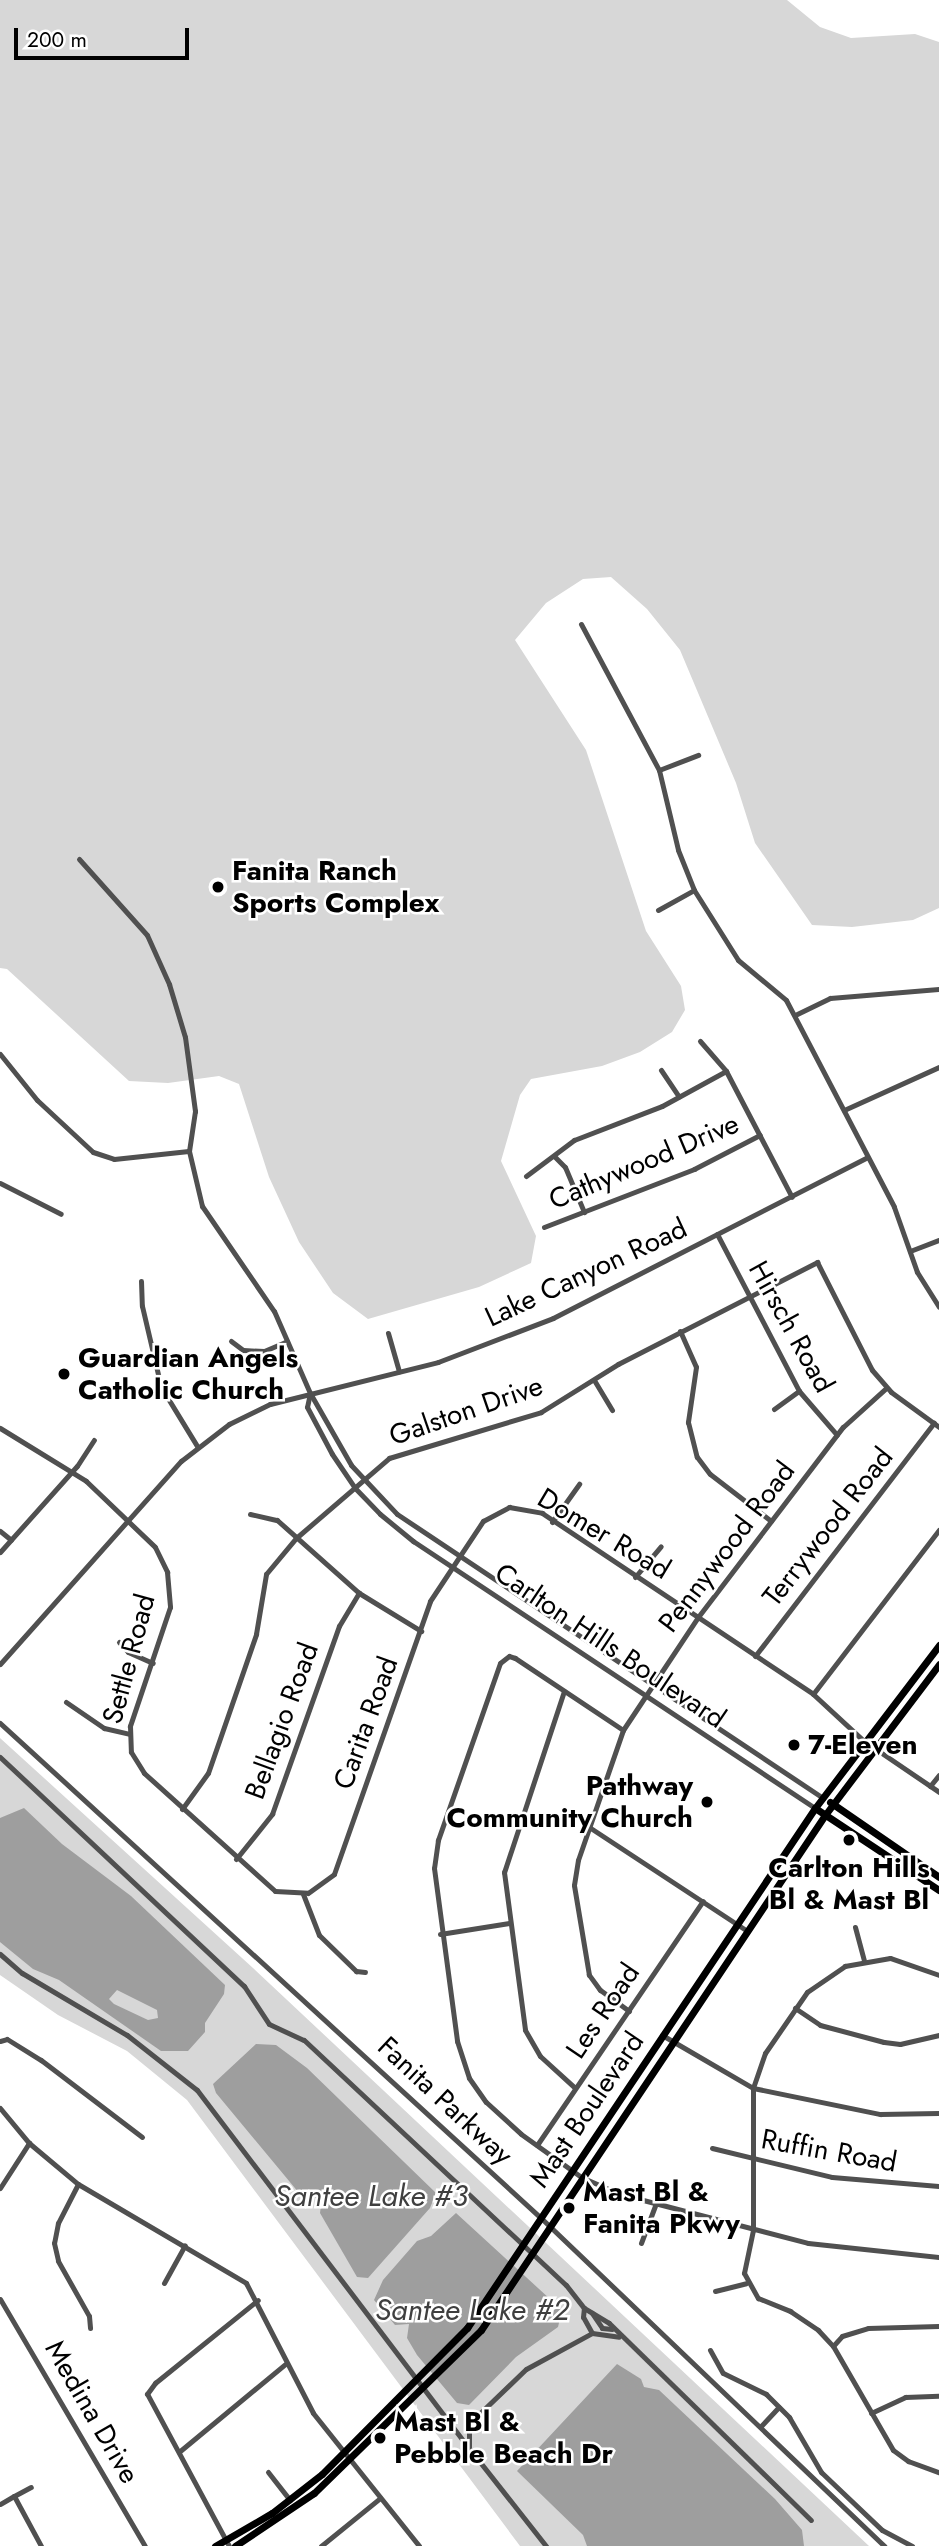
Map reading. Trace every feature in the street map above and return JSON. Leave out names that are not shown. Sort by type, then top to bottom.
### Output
[{"type":"main road","name":"Mast Boulevard","points":[[215,2546],[228,2543],[290,2500],[343,2453],[467,2328],[815,1808],[939,1645]]},
{"type":"main road","name":"Mast Boulevard","points":[[236,2546],[274,2524],[349,2461],[481,2330],[671,2041],[832,1804],[939,1664]]},
{"type":"main road","name":"Carlton Hills Boulevard","points":[[823,1797],[939,1877]]},
{"type":"main road","name":"Carlton Hills Boulevard","points":[[815,1808],[939,1890]]},
{"type":"street","points":[[580,624],[659,770],[678,850],[694,890],[737,960],[786,1000],[795,1015],[894,1207],[922,1282],[939,1307]]},
{"type":"street","points":[[659,770],[698,755]]},
{"type":"street","name":"Carlton Hills Boulevard","points":[[79,859],[147,935],[169,984],[185,1037],[195,1111],[189,1151],[202,1206],[274,1311],[310,1393],[363,1479],[397,1514],[823,1797]]},
{"type":"street","points":[[658,910],[694,890]]},
{"type":"street","points":[[795,1015],[830,998],[939,989]]},
{"type":"street","points":[[699,1041],[726,1071],[792,1197]]},
{"type":"street","points":[[0,1054],[37,1100],[93,1152],[114,1159],[189,1151]]},
{"type":"street","points":[[844,1110],[939,1067]]},
{"type":"street","points":[[661,1070],[679,1097]]},
{"type":"street","points":[[526,1176],[579,1138],[679,1097],[726,1071]]},
{"type":"street","name":"Cathywood Drive","points":[[544,1227],[694,1169],[760,1135]]},
{"type":"street","points":[[555,1157],[565,1167],[584,1212]]},
{"type":"street","name":"Lake Canyon Road","points":[[0,1664],[128,1518],[197,1446],[249,1413],[310,1393],[438,1362],[553,1318],[867,1157]]},
{"type":"street","points":[[0,1183],[61,1214]]},
{"type":"street","name":"Hirsch Road","points":[[717,1234],[799,1391],[837,1435]]},
{"type":"street","points":[[910,1251],[939,1240]]},
{"type":"street","name":"Galston Drive","points":[[182,1809],[208,1773],[256,1634],[267,1574],[296,1538],[394,1455],[516,1423],[680,1331],[817,1262],[863,1356],[886,1388]]},
{"type":"street","points":[[141,1281],[142,1306],[161,1387],[197,1446]]},
{"type":"street","points":[[680,1331],[696,1367],[688,1422],[695,1454],[710,1474],[771,1521]]},
{"type":"street","points":[[388,1333],[399,1371]]},
{"type":"street","points":[[231,1341],[243,1350],[264,1351],[288,1341]]},
{"type":"street","points":[[594,1380],[612,1410]]},
{"type":"street","points":[[886,1388],[937,1425]]},
{"type":"street","name":"Pennywood Road","points":[[629,2011],[594,1985],[584,1964],[574,1885],[589,1827],[624,1730],[698,1617],[771,1521],[837,1435],[886,1388]]},
{"type":"street","points":[[774,1409],[799,1391]]},
{"type":"street","name":"Carlton Hills Boulevard","points":[[310,1393],[307,1407],[354,1487],[397,1528],[815,1808]]},
{"type":"street","name":"Terrywood Road","points":[[755,1656],[937,1425]]},
{"type":"street","name":"Settle Road","points":[[0,1428],[72,1472],[128,1518],[155,1547],[169,1583],[170,1612],[129,1734],[140,1768],[270,1888],[303,1894]]},
{"type":"street","points":[[0,1552],[72,1472],[94,1440]]},
{"type":"street","points":[[552,1522],[579,1484]]},
{"type":"street","name":"Domer Road","points":[[459,1556],[483,1521],[498,1510],[526,1507],[813,1694],[864,1741],[939,1792]]},
{"type":"street","points":[[250,1514],[277,1520],[359,1593],[421,1631]]},
{"type":"street","points":[[813,1694],[939,1530]]},
{"type":"street","points":[[0,1531],[11,1540]]},
{"type":"street","points":[[635,1577],[662,1546]]},
{"type":"street","name":"Carita Road","points":[[303,1894],[321,1886],[336,1868],[430,1601],[459,1556]]},
{"type":"street","name":"Bellagio Road","points":[[236,1859],[272,1814],[339,1626],[359,1593]]},
{"type":"street","points":[[120,1642],[128,1652],[153,1663]]},
{"type":"street","points":[[624,1730],[515,1658],[509,1656],[500,1663],[435,1853],[433,1884],[440,1934],[466,2070],[486,2102],[537,2145],[581,2177],[620,2194],[753,2230],[860,2251],[939,2257]]},
{"type":"street","points":[[564,1691],[506,1857],[509,1923],[526,2030],[540,2056],[575,2088]]},
{"type":"street","points":[[66,1702],[104,1728],[129,1734]]},
{"type":"street","name":"Fanita Parkway","points":[[0,1723],[541,2218],[884,2546]]},
{"type":"street","points":[[0,1757],[244,1986],[269,2024],[304,2040],[566,2285],[584,2308],[622,2338],[811,2520]]},
{"type":"street","points":[[930,1786],[939,1775]]},
{"type":"street","points":[[589,1827],[746,1930]]},
{"type":"street","points":[[303,1894],[319,1935],[356,1970],[365,1972]]},
{"type":"street","name":"Les Road","points":[[537,2145],[703,1901]]},
{"type":"street","points":[[440,1934],[509,1923]]},
{"type":"street","points":[[855,1927],[864,1960]]},
{"type":"street","points":[[0,1954],[22,1973],[127,2035],[197,2090],[546,2546]]},
{"type":"street","points":[[939,1975],[907,1961],[864,1960],[825,1977],[795,2008],[765,2053],[753,2088],[753,2230],[744,2267],[747,2283],[758,2298],[818,2330],[832,2346],[893,2450],[908,2461],[939,2472]]},
{"type":"street","points":[[795,2008],[820,2025],[884,2042],[900,2044],[939,2035]]},
{"type":"street","points":[[662,2035],[753,2088],[880,2114],[939,2113]]},
{"type":"street","points":[[0,2041],[7,2039],[41,2060],[142,2137]]},
{"type":"street","points":[[0,2108],[29,2143],[78,2184],[237,2276],[258,2300],[285,2364],[313,2413],[419,2546]]},
{"type":"street","points":[[0,2188],[29,2143]]},
{"type":"street","name":"Ruffin Road","points":[[712,2148],[848,2179],[939,2186]]},
{"type":"street","points":[[78,2184],[58,2223],[54,2243],[58,2260],[89,2316],[90,2328]]},
{"type":"street","points":[[641,2242],[656,2203]]},
{"type":"street","points":[[164,2283],[185,2245]]},
{"type":"street","points":[[715,2291],[747,2283]]},
{"type":"street","points":[[228,2543],[180,2451],[147,2397],[150,2387],[258,2300]]},
{"type":"street","name":"Medina Drive","points":[[1,2304],[145,2546]]},
{"type":"street","points":[[584,2308],[583,2317],[592,2333]]},
{"type":"street","points":[[832,2346],[842,2336],[868,2328],[939,2326]]},
{"type":"street","points":[[469,2448],[469,2432],[478,2415],[520,2374],[592,2333],[622,2338]]},
{"type":"street","points":[[710,2350],[723,2373],[753,2386],[779,2407],[818,2469],[882,2530],[912,2546]]},
{"type":"street","points":[[180,2451],[285,2364]]},
{"type":"street","points":[[871,2413],[905,2397],[939,2396]]},
{"type":"street","points":[[761,2426],[779,2407]]},
{"type":"street","points":[[268,2472],[290,2500]]},
{"type":"street","points":[[0,2504],[31,2487]]},
{"type":"street","points":[[14,2496],[41,2546]]},
{"type":"street","points":[[321,2546],[380,2498]]},
{"type":"shaded area","points":[[0,0],[787,0],[820,27],[851,38],[915,34],[939,42],[939,908],[913,920],[852,927],[812,925],[755,843],[736,783],[680,650],[647,609],[611,577],[583,579],[546,603],[515,640],[586,750],[646,931],[681,986],[685,1010],[672,1032],[640,1052],[602,1066],[531,1079],[520,1095],[501,1161],[536,1236],[531,1263],[479,1287],[368,1319],[333,1293],[299,1242],[269,1177],[239,1084],[219,1076],[168,1083],[129,1081],[7,969],[0,968]]},
{"type":"shaded area","points":[[0,1738],[253,1968],[869,2546],[520,2546],[187,2100],[127,2051],[58,2015],[0,1975]]},
{"type":"water","points":[[24,1808],[62,1844],[131,1896],[225,1985],[224,1994],[205,2023],[205,2032],[188,2051],[161,2051],[59,1980],[33,1969],[0,1942],[0,1818]],"holes":[[[117,1990],[157,2010],[158,2018],[148,2020],[109,1999]]]},
{"type":"water","name":"Santee Lake #3","points":[[256,2044],[276,2045],[307,2068],[436,2193],[430,2208],[368,2278],[357,2277],[320,2213],[321,2205],[315,2197],[299,2193],[216,2093],[213,2084]]},
{"type":"water","name":"Santee Lake #2","points":[[456,2213],[562,2310],[558,2327],[516,2357],[469,2405],[457,2403],[417,2355],[407,2338],[409,2324],[395,2325],[374,2300],[383,2280],[417,2241],[431,2236]]},
{"type":"water","points":[[617,2364],[641,2379],[644,2387],[659,2390],[775,2499],[802,2530],[804,2546],[587,2546],[583,2535],[517,2471]]},
{"type":"place","name":"Fanita Ranch Sports Complex","points":[[218,887]]},
{"type":"place","name":"Guardian Angels Catholic Church","points":[[64,1374]]},
{"type":"place","name":"7-Eleven","points":[[794,1745]]},
{"type":"place","name":"Pathway Community Church","points":[[707,1802]]},
{"type":"place","name":"Carlton Hills Bl & Mast Bl","points":[[849,1840]]},
{"type":"place","name":"Mast Bl & Fanita Pkwy","points":[[569,2208]]},
{"type":"place","name":"Mast Bl & Pebble Beach Dr","points":[[380,2438]]}]
